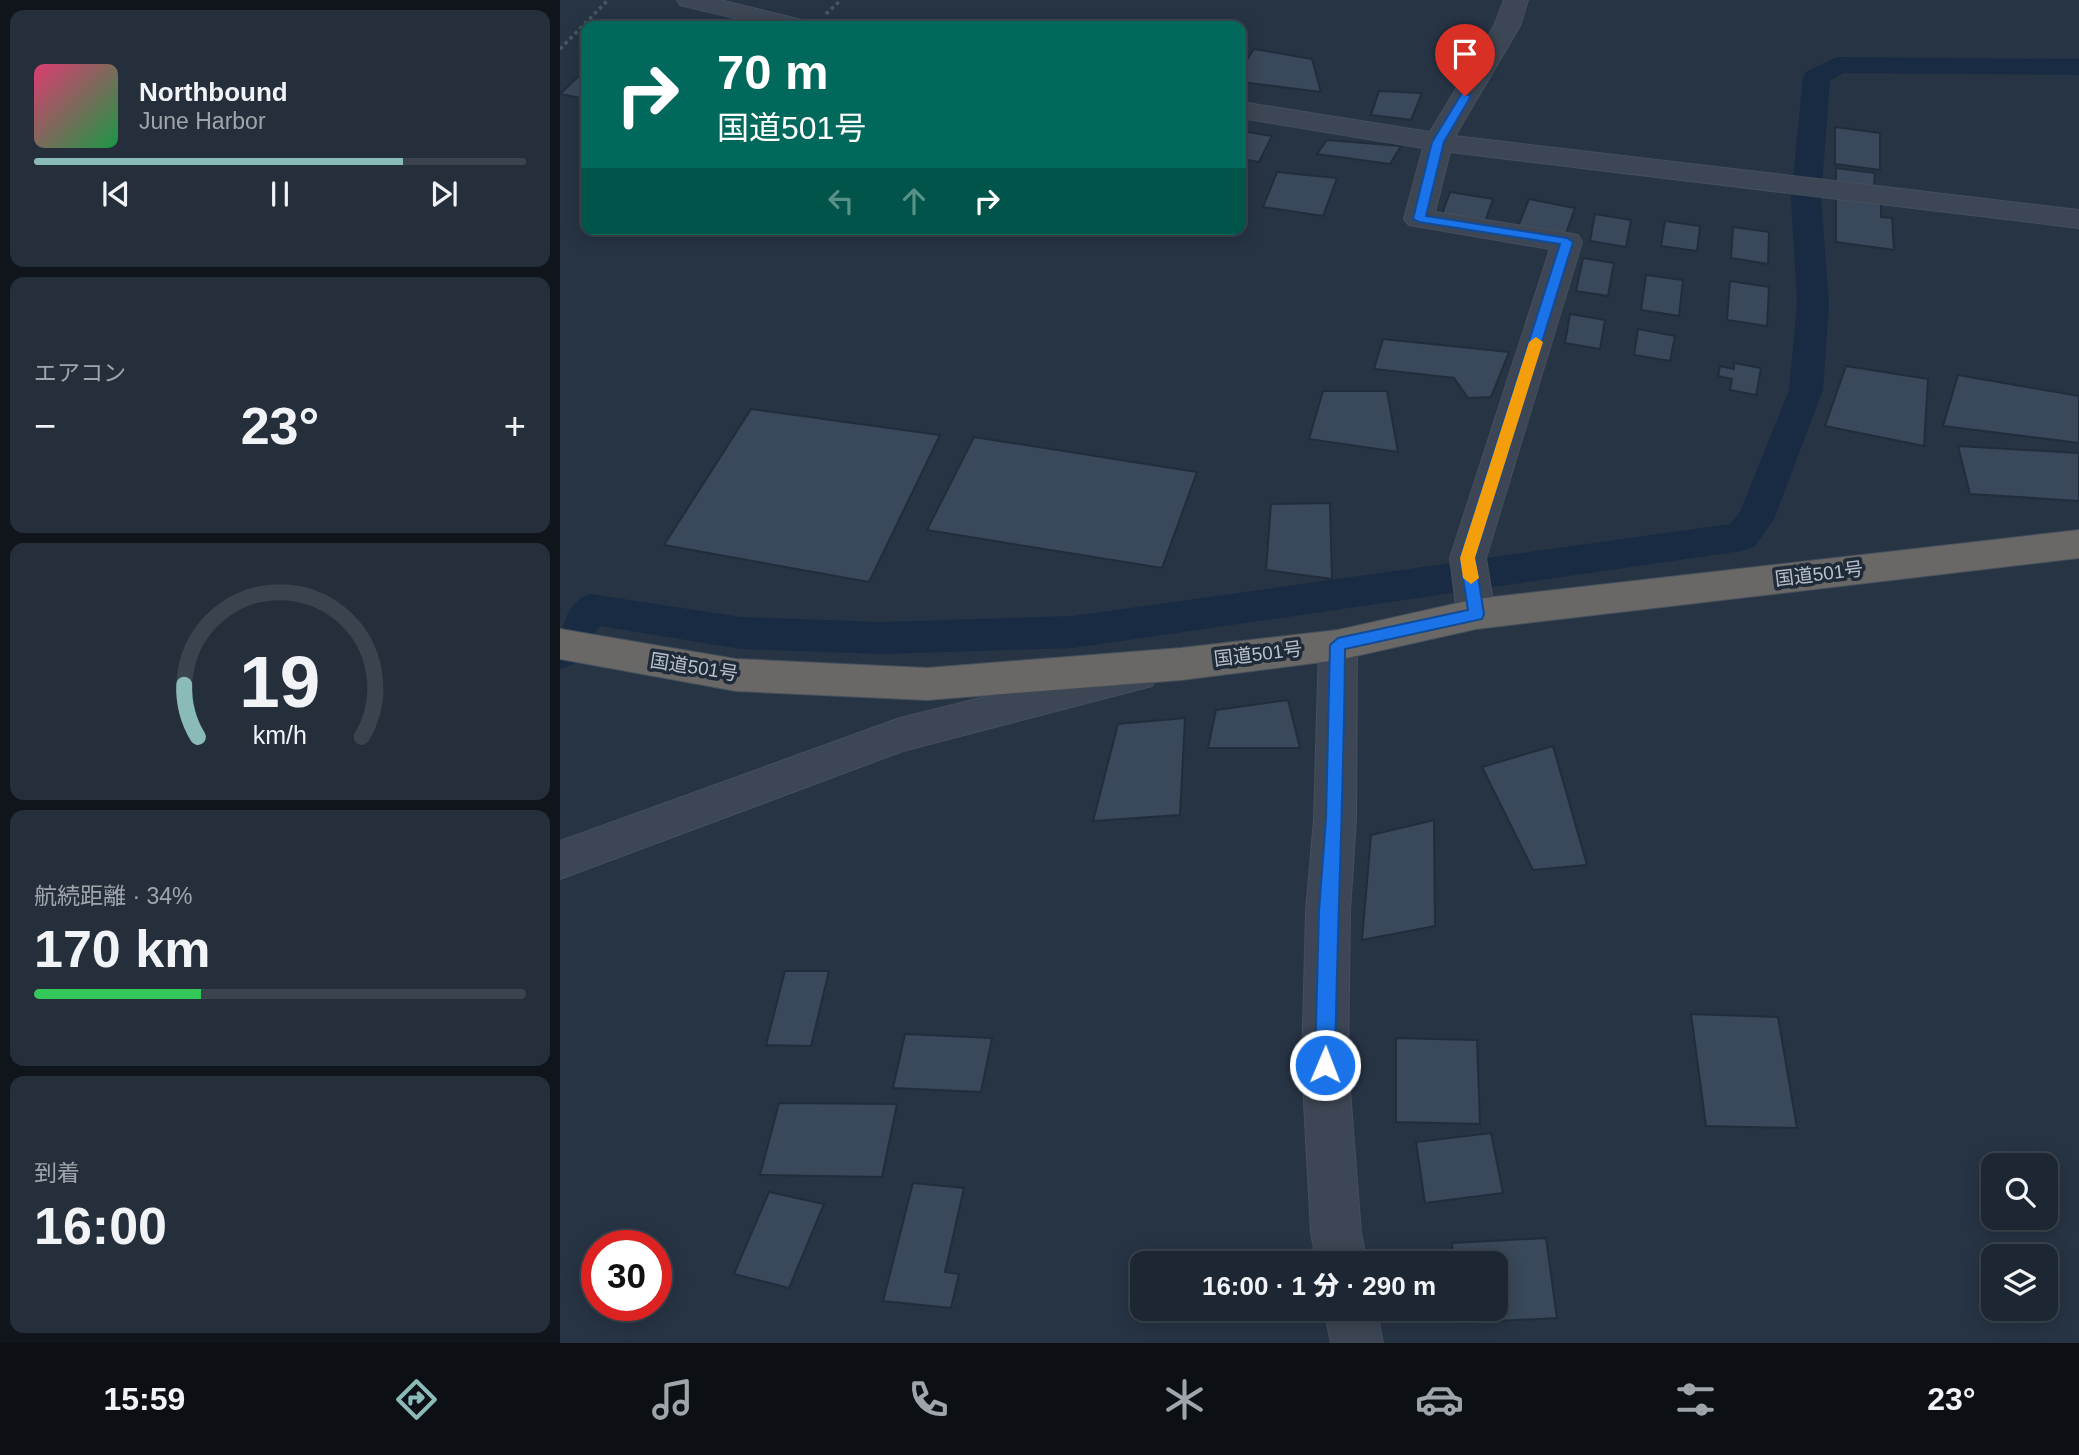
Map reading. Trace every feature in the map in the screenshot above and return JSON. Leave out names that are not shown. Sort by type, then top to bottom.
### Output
[{"type":"highway","name":"国道501号","points":[[569,646],[736,675],[927,684],[1181,664],[1338,645],[1472,588],[2079,544]]},
{"type":"street","points":[[689,0],[776,21]]},
{"type":"street","points":[[1472,588],[1567,242],[1419,219],[1438,142],[1507,26],[1516,0]]},
{"type":"street","points":[[1246,111],[1438,142],[2079,219]]},
{"type":"street","points":[[1338,645],[1335,819],[1328,911],[1325,1065],[1339,1251]]},
{"type":"street","points":[[560,860],[900,735],[1181,664]]},
{"type":"street","points":[[1352,1321],[1357,1343]]},
{"type":"path","points":[[587,21],[608,0]]},
{"type":"path","points":[[560,49],[581,28]]},
{"type":"building","points":[[1254,49],[1312,59],[1321,92],[1246,83],[1246,61]]},
{"type":"building","points":[[581,74],[581,98],[560,94]]},
{"type":"building","points":[[1379,91],[1422,93],[1411,120],[1371,115]]},
{"type":"building","points":[[1835,127],[1880,133],[1880,170],[1835,164]]},
{"type":"building","points":[[1246,132],[1272,136],[1259,162],[1246,160]]},
{"type":"building","points":[[1327,140],[1401,146],[1390,164],[1317,154]]},
{"type":"building","points":[[1836,168],[1875,173],[1874,187],[1836,182]]},
{"type":"building","points":[[1277,172],[1337,178],[1323,216],[1263,207]]},
{"type":"building","points":[[1450,192],[1493,199],[1485,222],[1442,214]]},
{"type":"building","points":[[1836,197],[1881,203],[1881,217],[1892,218],[1894,250],[1836,242]]},
{"type":"building","points":[[1529,199],[1575,208],[1565,236],[1518,227]]},
{"type":"building","points":[[1595,214],[1631,220],[1626,247],[1590,241]]},
{"type":"building","points":[[1665,221],[1700,226],[1697,251],[1661,246]]},
{"type":"building","points":[[1733,227],[1769,232],[1768,264],[1731,258]]},
{"type":"building","points":[[1583,258],[1614,263],[1608,296],[1576,291]]},
{"type":"building","points":[[1646,275],[1683,280],[1679,316],[1641,310]]},
{"type":"building","points":[[1730,281],[1769,287],[1767,326],[1727,320]]},
{"type":"building","points":[[1570,314],[1605,320],[1600,349],[1565,343]]},
{"type":"building","points":[[1638,329],[1675,336],[1670,361],[1634,355]]},
{"type":"building","points":[[1383,339],[1509,352],[1491,397],[1468,398],[1454,378],[1374,369]]},
{"type":"building","points":[[1734,363],[1761,368],[1756,395],[1730,390],[1732,379],[1718,376],[1720,366],[1734,369]]},
{"type":"building","points":[[1846,366],[1928,379],[1924,446],[1825,426]]},
{"type":"building","points":[[1958,375],[2079,396],[2079,443],[1943,426]]},
{"type":"building","points":[[1323,391],[1387,391],[1398,452],[1309,439]]},
{"type":"building","points":[[751,409],[940,435],[869,582],[664,545]]},
{"type":"building","points":[[974,437],[1197,472],[1162,568],[927,530]]},
{"type":"building","points":[[1958,446],[2079,453],[2079,501],[1970,494]]},
{"type":"building","points":[[1330,503],[1332,579],[1266,570],[1271,504]]},
{"type":"building","points":[[1288,700],[1300,748],[1208,748],[1216,710]]},
{"type":"building","points":[[1185,718],[1180,815],[1093,821],[1118,724]]},
{"type":"building","points":[[1553,746],[1587,865],[1533,870],[1482,767]]},
{"type":"building","points":[[1434,820],[1435,926],[1362,940],[1371,835]]},
{"type":"building","points":[[785,971],[829,971],[811,1046],[766,1045]]},
{"type":"building","points":[[1691,1014],[1778,1017],[1797,1128],[1706,1126]]},
{"type":"building","points":[[905,1034],[992,1038],[981,1092],[893,1088]]},
{"type":"building","points":[[1396,1038],[1477,1040],[1480,1124],[1396,1122]]},
{"type":"building","points":[[779,1103],[897,1104],[882,1177],[760,1175]]},
{"type":"building","points":[[1491,1133],[1503,1193],[1425,1203],[1416,1142]]},
{"type":"building","points":[[913,1183],[964,1188],[945,1272],[959,1274],[951,1308],[883,1301]]},
{"type":"building","points":[[769,1192],[824,1204],[789,1288],[734,1274]]},
{"type":"building","points":[[1546,1238],[1557,1318],[1508,1321],[1508,1251],[1453,1251],[1452,1243]]},
{"type":"building","points":[[1460,1321],[1499,1321],[1460,1323]]},
{"type":"waterway","points":[[560,653],[590,609],[741,633],[882,638],[1073,632],[1741,537],[1756,519],[1806,390],[1813,304],[1806,198],[1817,77],[1837,65],[2079,67]]},
{"type":"slow traffic","points":[[1471,578],[1468,558],[1536,342]]},
{"type":"route","points":[[1325,1065],[1328,911],[1335,819],[1338,645],[1476,614],[1468,558],[1567,242],[1419,219],[1438,142],[1465,96]]}]
